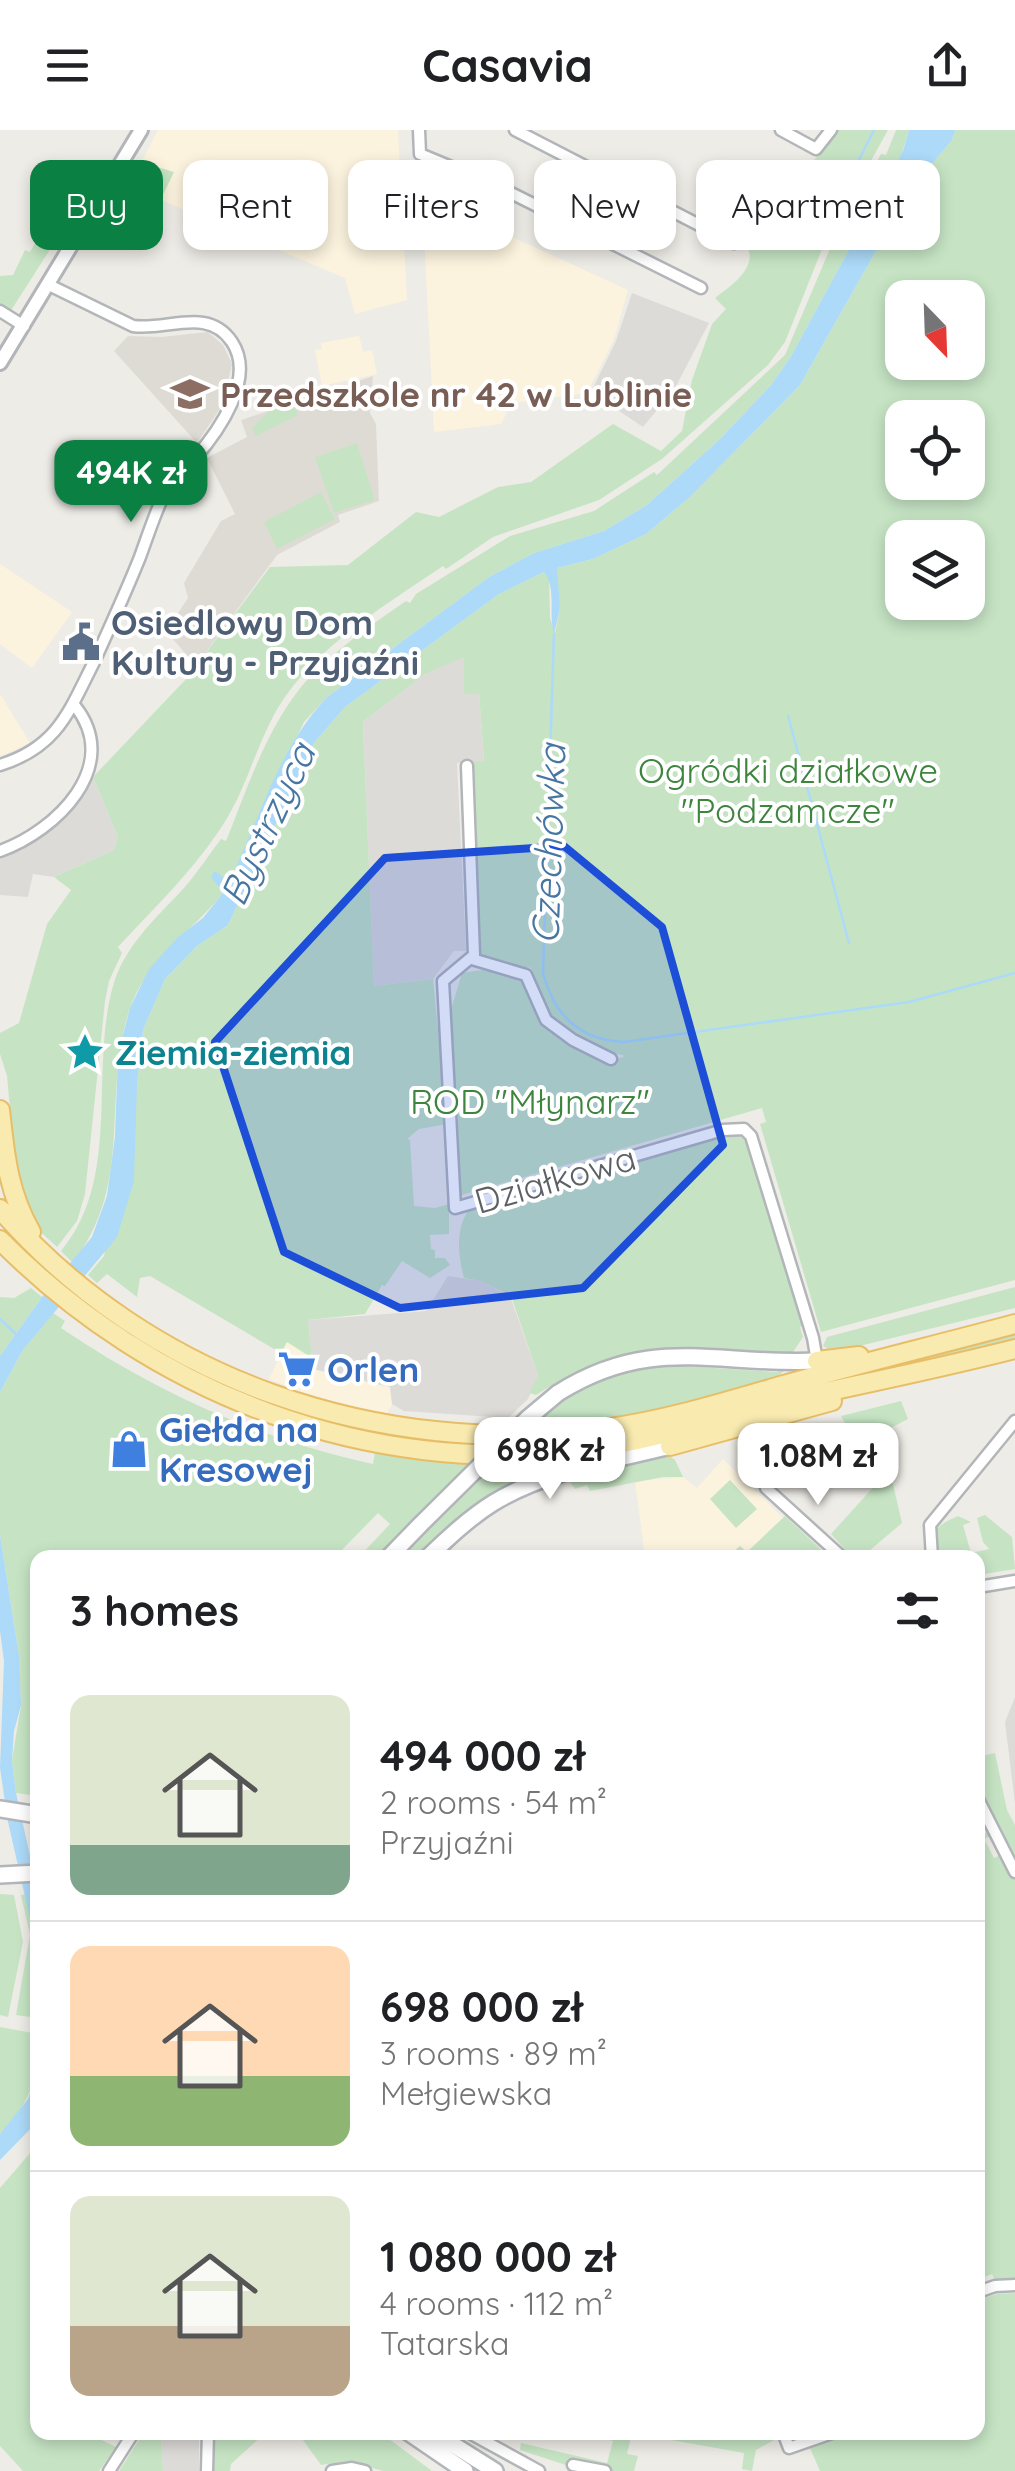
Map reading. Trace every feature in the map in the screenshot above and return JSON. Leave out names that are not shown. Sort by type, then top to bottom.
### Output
[{"type":"main road","points":[[0,1110],[12,1194],[44,1254]]},
{"type":"main road","points":[[0,1209],[44,1254],[99,1299],[186,1357],[291,1402],[368,1422],[472,1434],[554,1433],[628,1425],[1015,1324]]},
{"type":"main road","points":[[0,1240],[82,1312],[163,1366],[211,1391],[269,1414],[343,1436],[455,1452],[545,1453],[610,1446],[1015,1349]]},
{"type":"main road","points":[[396,1550],[527,1419],[558,1393],[596,1372],[643,1358],[817,1362],[939,1344]]},
{"type":"main road","points":[[436,1550],[459,1528],[514,1492],[548,1478],[796,1412],[932,1370]]},
{"type":"main road","points":[[0,1809],[30,1814]]},
{"type":"main road","points":[[0,1875],[30,1873]]},
{"type":"main road","points":[[419,2440],[464,2471]]},
{"type":"main road","points":[[446,2440],[496,2471]]},
{"type":"street","points":[[0,363],[142,130]]},
{"type":"street","points":[[418,130],[420,154],[497,186],[701,288]]},
{"type":"street","points":[[515,130],[696,223]]},
{"type":"street","points":[[782,130],[816,149],[830,130]]},
{"type":"street","points":[[0,765],[42,743],[75,706],[163,495],[222,422],[240,365],[234,345],[212,324],[197,321],[146,328],[132,326],[48,284]]},
{"type":"street","points":[[0,311],[24,326]]},
{"type":"street","points":[[0,851],[24,842],[50,825],[84,778],[93,747],[84,718],[75,706]]},
{"type":"street","points":[[467,766],[472,959],[526,976],[546,1020],[573,1040],[611,1059]]},
{"type":"street","name":"Działkowa","points":[[472,959],[444,981],[455,1208],[723,1130],[744,1129],[751,1136],[757,1155],[817,1362]]},
{"type":"street","points":[[932,1550],[930,1525],[1015,1421]]},
{"type":"street","points":[[766,1488],[834,1550]]},
{"type":"street","points":[[985,1586],[1015,1581]]},
{"type":"street","points":[[985,1813],[1015,1872]]},
{"type":"street","points":[[985,2290],[1015,2285]]},
{"type":"street","points":[[109,2471],[129,2440]]},
{"type":"street","points":[[207,2471],[208,2440]]},
{"type":"street","points":[[483,2440],[539,2471]]},
{"type":"street","points":[[786,2440],[789,2448],[812,2440]]},
{"type":"street","points":[[573,2465],[605,2471]]},
{"type":"street","points":[[332,2471],[366,2471]]},
{"type":"highlighted area","points":[[564,846],[662,927],[723,1145],[583,1288],[400,1308],[284,1252],[215,1042],[385,858]]},
{"type":"shaded area","points":[[158,130],[398,130],[400,160],[348,160],[348,250],[404,250],[407,300],[355,314],[345,278],[279,250],[328,250],[328,160],[183,160],[183,209],[163,201],[163,160],[143,160]]},
{"type":"shaded area","points":[[514,238],[628,290],[614,339],[587,393],[512,403],[501,424],[434,432],[425,250],[514,250]]},
{"type":"shaded area","points":[[632,293],[709,323],[675,388],[643,427],[591,392],[616,341]]},
{"type":"shaded area","name":"Przedszkole nr 42 w Lublinie","points":[[208,332],[223,345],[232,364],[223,404],[197,443],[114,351],[128,336]]},
{"type":"shaded area","points":[[359,336],[363,352],[372,350],[377,374],[322,386],[315,350],[322,349],[321,343]]},
{"type":"shaded area","points":[[373,376],[370,413],[376,424],[379,501],[338,515],[340,522],[277,555],[196,666],[166,631],[188,598],[184,583],[221,521],[235,514],[207,458],[247,437],[241,420]]},
{"type":"shaded area","points":[[0,564],[72,612],[32,668],[0,644]]},
{"type":"shaded area","points":[[464,656],[479,694],[484,762],[457,763],[466,951],[454,951],[433,979],[374,986],[363,722],[425,674]]},
{"type":"shaded area","points":[[0,694],[30,743],[0,756]]},
{"type":"shaded area","points":[[93,777],[118,837],[114,850],[54,877],[33,874],[28,897],[0,895],[0,855],[51,829]]},
{"type":"shaded area","points":[[448,1276],[481,1281],[510,1296],[538,1375],[528,1399],[508,1418],[404,1411],[392,1404],[390,1387],[313,1369],[308,1320],[426,1311]]},
{"type":"shaded area","points":[[287,1341],[312,1358],[313,1369],[390,1387],[392,1404],[386,1416],[269,1379]]},
{"type":"shaded area","points":[[723,1459],[783,1518],[749,1550],[740,1546],[736,1550],[644,1550],[635,1481],[683,1477],[697,1488]]},
{"type":"shaded area","points":[[1015,1697],[1015,1803],[1005,1722]]},
{"type":"shaded area","points":[[161,2440],[199,2440],[199,2471],[163,2471]]},
{"type":"green space","points":[[835,130],[888,130],[871,160],[814,160]]},
{"type":"green space","points":[[896,130],[909,130],[898,160],[878,160],[881,154],[886,155]]},
{"type":"green space","name":"Ogródki działkowe \"Podzamcze\"","points":[[955,130],[1015,130],[1015,1280],[821,1332],[760,1124],[766,1122],[762,1108],[462,1195],[458,1191],[449,1016],[462,973],[494,970],[525,978],[551,1030],[606,1063],[625,1056],[585,1044],[558,1029],[544,1010],[531,968],[479,958],[474,762],[484,761],[479,694],[464,694],[464,657],[425,674],[363,722],[374,986],[433,979],[447,1124],[419,1129],[407,1139],[414,1206],[435,1208],[449,1204],[449,1234],[430,1235],[435,1258],[445,1258],[450,1265],[430,1278],[402,1261],[365,1314],[308,1320],[312,1358],[287,1342],[281,1353],[150,1276],[140,1278],[137,1297],[107,1274],[97,1283],[88,1275],[104,1256],[137,1085],[143,1030],[165,979],[197,946],[228,925],[314,743],[345,707],[499,594],[544,572],[549,576],[550,618],[555,633],[560,608],[557,568],[593,559],[646,534],[690,497],[800,385],[876,250],[940,250],[940,160],[935,160]]},
{"type":"green space","points":[[163,169],[174,172],[163,195]]},
{"type":"green space","points":[[25,250],[50,250],[10,312],[0,306],[0,276],[13,275]]},
{"type":"green space","points":[[822,250],[785,342],[768,365],[662,459],[599,500],[493,537],[446,569],[443,566],[342,637],[290,690],[215,837],[118,947],[122,953],[105,1001],[85,1194],[77,1221],[57,1247],[32,1224],[17,1185],[0,1033],[19,1023],[47,924],[71,890],[54,877],[114,850],[118,837],[93,777],[188,677],[270,567],[348,565],[416,512],[439,517],[498,487],[531,482],[613,424],[661,451],[682,431],[692,380],[712,324],[726,309],[715,298],[742,274],[749,251]]},
{"type":"green space","points":[[849,250],[771,385],[720,439],[647,505],[604,531],[534,553],[489,577],[326,698],[304,722],[229,883],[217,885],[224,892],[158,961],[137,992],[121,1044],[111,1171],[104,1201],[92,1232],[73,1263],[61,1251],[80,1222],[98,1158],[106,1019],[118,971],[142,933],[189,882],[221,839],[226,841],[264,747],[295,695],[318,669],[362,632],[510,536],[594,511],[654,472],[657,475],[785,355],[829,251]]},
{"type":"green space","points":[[293,404],[298,415],[256,436],[252,428],[269,411]]},
{"type":"green space","points":[[357,443],[375,500],[334,513],[315,457]]},
{"type":"green space","points":[[321,492],[335,519],[277,549],[264,522]]},
{"type":"green space","name":"ROD \"Młynarz\"","points":[[737,1133],[749,1144],[804,1325],[800,1327],[803,1337],[791,1355],[673,1349],[628,1354],[585,1368],[536,1395],[529,1393],[538,1375],[511,1296],[481,1281],[464,1278],[459,1243],[461,1225],[469,1209]]},
{"type":"green space","points":[[1015,1287],[1015,1308],[843,1350],[832,1351],[823,1346],[827,1337]]},
{"type":"green space","points":[[31,1288],[42,1297],[0,1356],[0,1297],[14,1298]]},
{"type":"green space","points":[[95,1305],[285,1406],[360,1426],[493,1442],[486,1450],[328,1428],[195,1377],[90,1311]]},
{"type":"green space","points":[[53,1313],[65,1321],[61,1328],[134,1373],[250,1427],[373,1464],[375,1452],[472,1463],[384,1550],[366,1550],[390,1524],[378,1513],[342,1550],[30,1550],[30,1795],[16,1793],[12,1760],[21,1705],[19,1656],[0,1535],[0,1392],[23,1350]]},
{"type":"green space","points":[[1015,1331],[1015,1338],[788,1395],[787,1390]]},
{"type":"green space","points":[[670,1365],[776,1372],[786,1369],[773,1381],[620,1420],[524,1430],[558,1403],[591,1384],[628,1372]]},
{"type":"green space","points":[[901,1401],[908,1419],[881,1433],[902,1523],[870,1550],[846,1550],[831,1534],[878,1482],[841,1416]]},
{"type":"green space","points":[[667,1454],[675,1460],[683,1477],[590,1491],[587,1485],[575,1489],[569,1480]]},
{"type":"green space","points":[[600,1457],[522,1483],[481,1504],[426,1550],[404,1550],[491,1464]]},
{"type":"green space","points":[[730,1480],[757,1509],[736,1528],[710,1499]]},
{"type":"green space","points":[[985,1515],[1012,1537],[1015,1569],[985,1574],[984,1550],[989,1549],[983,1542],[977,1518]]},
{"type":"green space","points":[[785,1516],[821,1550],[749,1550]]},
{"type":"green space","points":[[958,1516],[971,1522],[963,1525],[970,1550],[935,1550],[936,1531],[943,1524]]},
{"type":"green space","points":[[995,1753],[1007,1810],[1015,1825],[1015,1863],[985,1806],[985,1755]]},
{"type":"green space","points":[[985,1841],[994,1858],[1000,1855],[1015,1878],[1015,2280],[995,2281],[992,2274],[985,2277]]},
{"type":"green space","points":[[0,1894],[14,1895],[23,1942],[8,2017],[0,2015]]},
{"type":"green space","points":[[30,1894],[30,1935],[21,1895]]},
{"type":"green space","points":[[30,1935],[30,2017],[16,2015]]},
{"type":"green space","points":[[0,2027],[30,2033],[30,2091],[0,2134]]},
{"type":"green space","points":[[30,2153],[30,2440],[102,2440],[116,2447],[99,2471],[23,2471],[0,2446],[0,2188]]},
{"type":"green space","points":[[1015,2293],[1015,2471],[820,2471],[810,2448],[828,2440],[985,2440],[985,2298]]},
{"type":"green space","points":[[139,2440],[161,2440],[163,2471],[119,2471]]},
{"type":"green space","points":[[214,2440],[257,2440],[231,2464],[230,2471],[213,2471]]},
{"type":"green space","points":[[303,2440],[390,2440],[432,2471],[383,2471],[349,2461],[321,2465]]},
{"type":"green space","points":[[609,2440],[630,2440],[627,2454],[638,2456],[634,2471],[584,2471],[520,2450],[521,2443],[607,2463],[613,2441]]},
{"type":"green space","points":[[671,2440],[774,2440],[756,2450],[752,2471],[742,2469],[744,2453]]},
{"type":"water","points":[[909,130],[955,130],[935,160],[898,160]]},
{"type":"water","name":"Bystrzyca","points":[[849,250],[876,250],[800,385],[690,497],[646,534],[593,559],[557,568],[560,608],[554,634],[550,586],[544,572],[499,594],[345,707],[314,743],[228,925],[197,946],[165,979],[143,1030],[134,1181],[117,1237],[23,1350],[0,1392],[0,1356],[92,1237],[107,1196],[115,1137],[118,1054],[130,1008],[149,969],[178,937],[203,918],[223,893],[211,877],[215,871],[229,882],[282,763],[309,719],[326,698],[489,577],[534,553],[604,531],[647,505],[720,439],[771,385]]},
{"type":"water","points":[[0,1535],[19,1656],[21,1705],[12,1760],[30,1856],[30,1918],[0,1768],[4,1661],[0,1631]]},
{"type":"water","points":[[30,2093],[30,2129],[0,2160],[0,2134]]},
{"type":"waterway","points":[[859,160],[874,130]]},
{"type":"waterway","name":"Czechówka","points":[[554,634],[543,973],[554,1002],[571,1023],[594,1036],[624,1042],[909,1002],[1015,973]]},
{"type":"waterway","points":[[788,716],[849,943]]},
{"type":"waterway","points":[[0,1319],[17,1335]]},
{"type":"place","name":"Przedszkole nr 42 w Lublinie","points":[[190,394]]},
{"type":"place","name":"Osiedlowy Dom Kultury - Przyjaźni","points":[[81,642]]},
{"type":"place","name":"Ziemia-ziemia","points":[[85,1052]]},
{"type":"place","name":"Orlen","points":[[297,1369]]},
{"type":"place","name":"Giełda na Kresowej","points":[[129,1449]]}]
